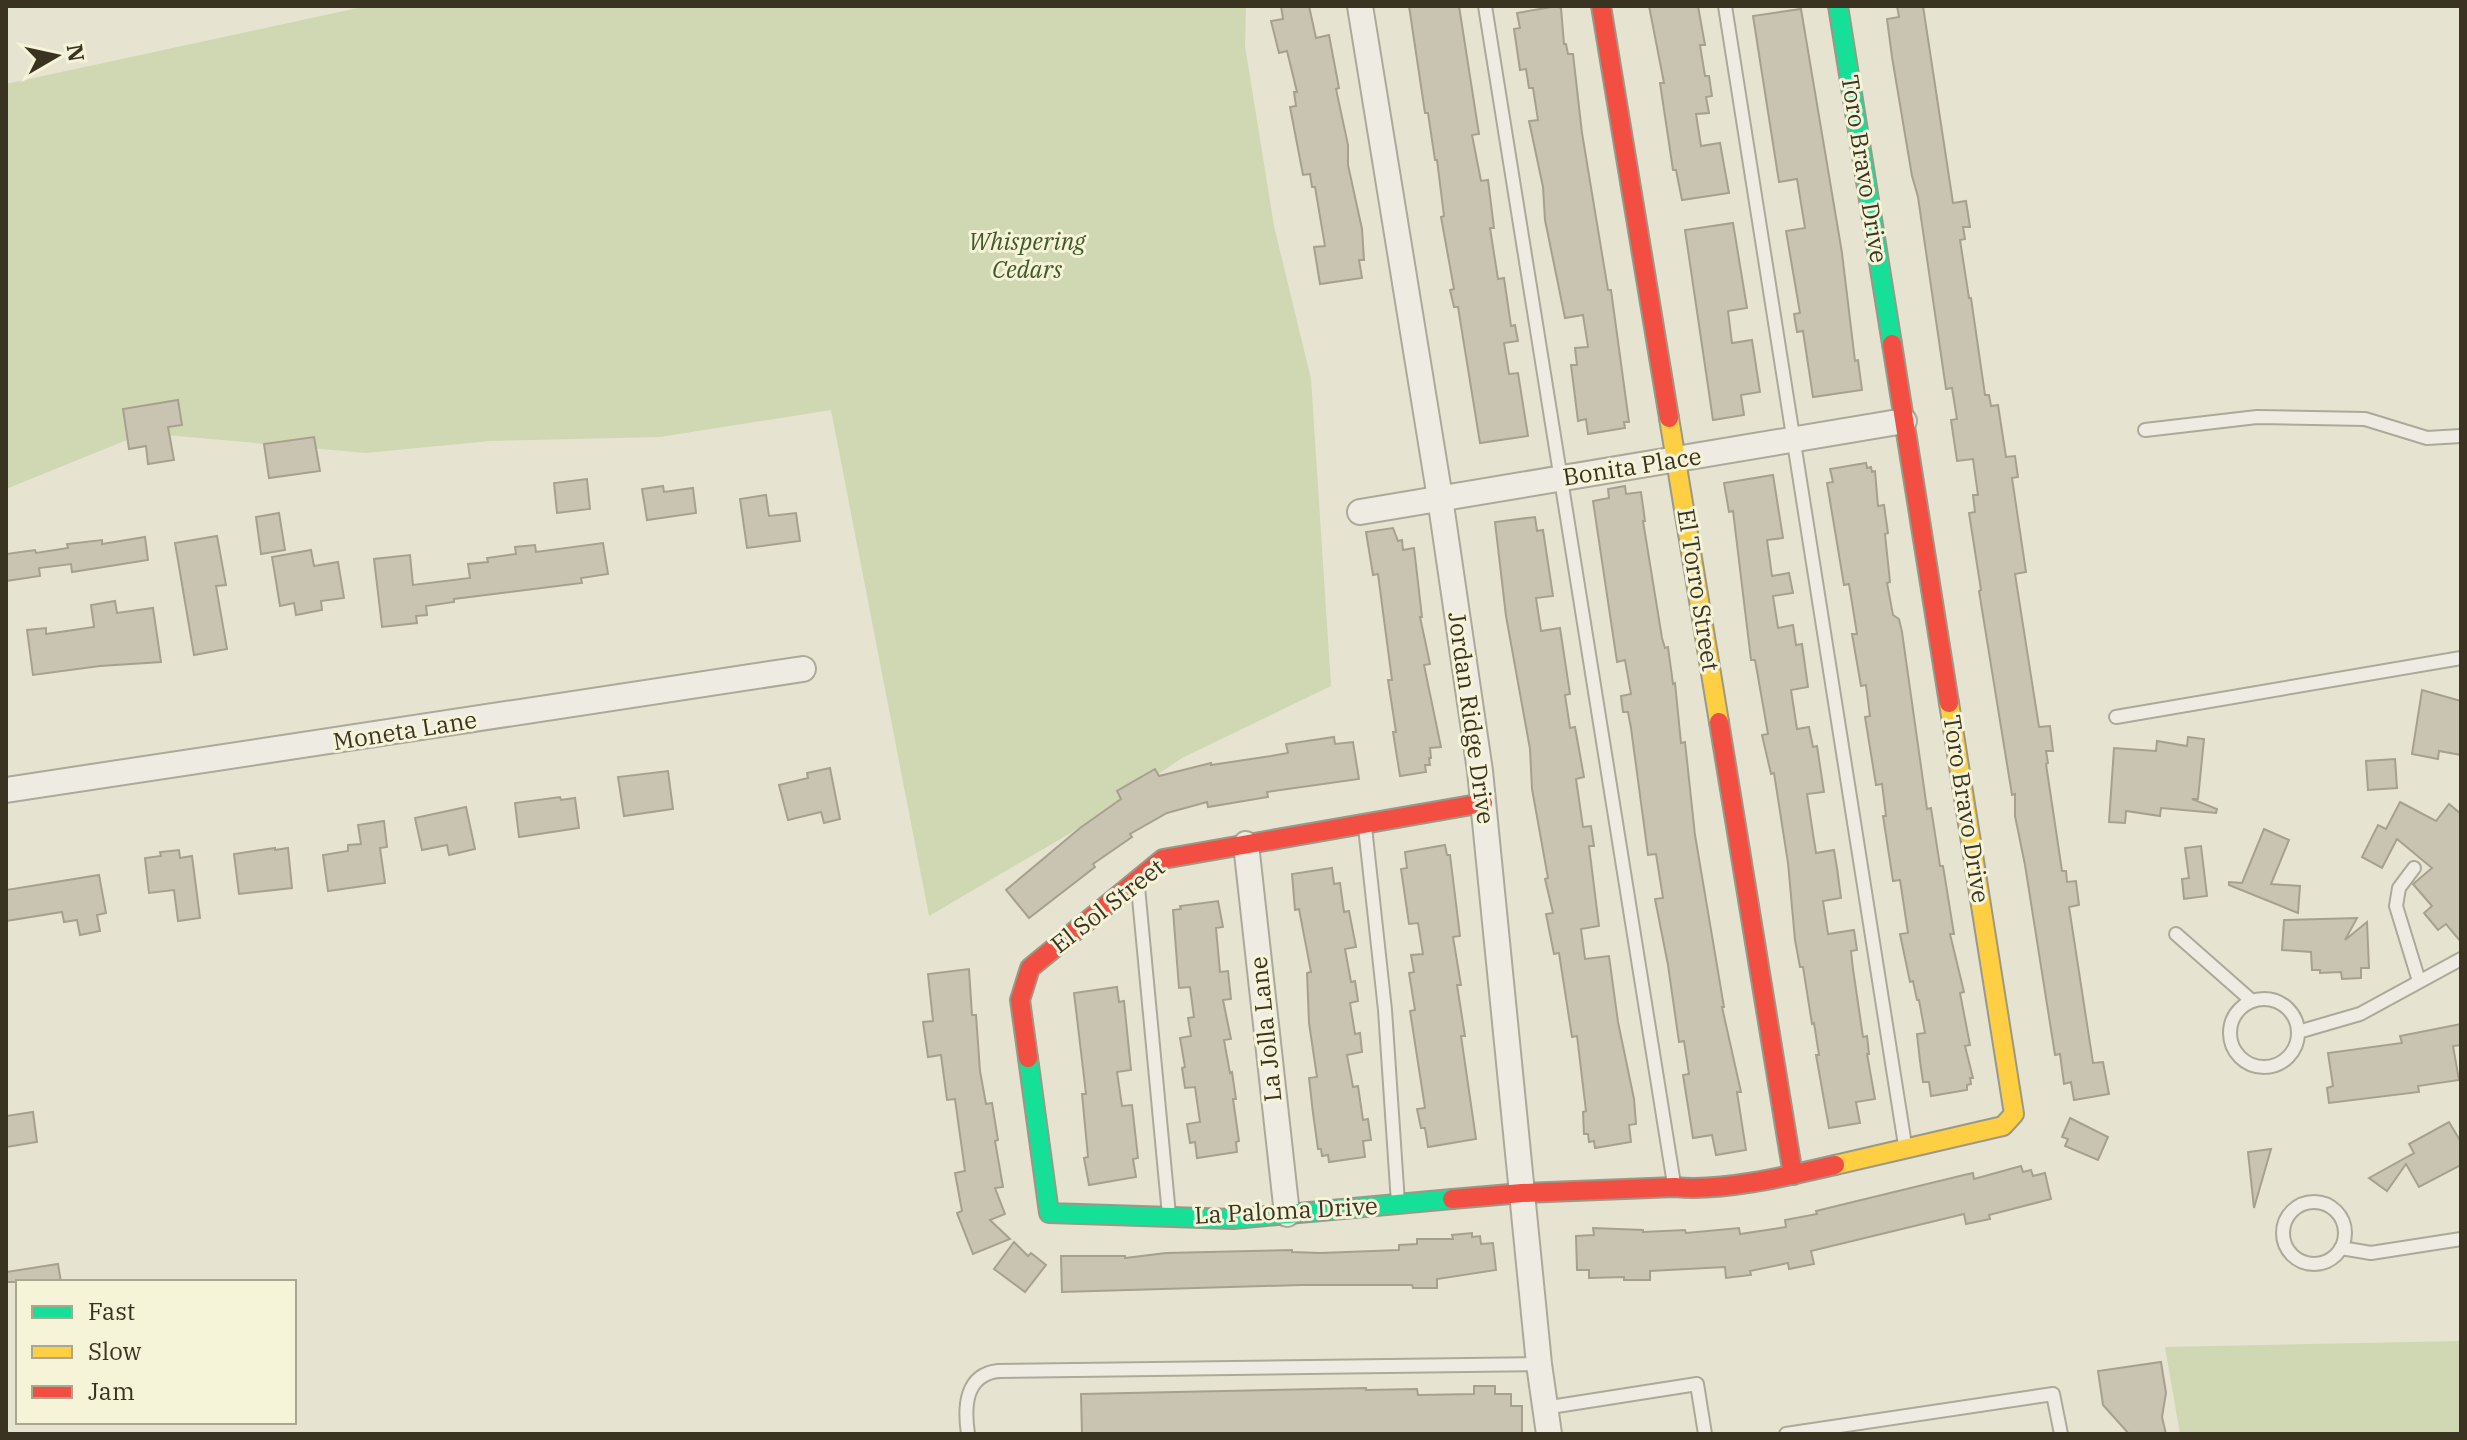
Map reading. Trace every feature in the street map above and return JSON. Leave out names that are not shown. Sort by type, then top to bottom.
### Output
[{"type":"street","name":"Jordan Ridge Drive","points":[[1360,6],[1440,498],[1483,803],[1539,1364],[1549,1434]]},
{"type":"street","name":"El Torro Street","points":[[1601,6],[1793,1175]]},
{"type":"street","name":"Toro Bravo Drive","points":[[1522,1193],[1675,1187],[1694,1189],[1793,1175],[2003,1126],[2014,1114],[1838,6]]},
{"type":"street","name":"Bonita Place","points":[[1360,512],[1904,421]]},
{"type":"street","name":"Moneta Lane","points":[[6,790],[803,669]]},
{"type":"street","name":"El Sol Street","points":[[1049,1213],[1020,1000],[1030,968],[1163,859],[1483,803]]},
{"type":"street","name":"La Jolla Lane","points":[[1246,844],[1287,1214]]},
{"type":"street","name":"La Paloma Drive","points":[[1049,1213],[1233,1219],[1522,1193]]},
{"type":"lane","points":[[1485,6],[1675,1187]]},
{"type":"lane","points":[[1725,6],[1906,1149]]},
{"type":"lane","points":[[2145,430],[2257,417],[2350,418],[2365,419],[2427,438],[2461,436]]},
{"type":"lane","points":[[2116,717],[2461,658]]},
{"type":"lane","points":[[1365,824],[1385,1010],[1398,1204]]},
{"type":"lane","points":[[2414,868],[2399,888],[2396,906],[2419,981]]},
{"type":"lane","points":[[1138,880],[1169,1217]]},
{"type":"lane","points":[[2176,934],[2252,1001]]},
{"type":"lane","points":[[2298,1032],[2360,1014],[2461,959]]},
{"type":"lane","points":[[2266,998],[2286,1006],[2294,1015],[2298,1032],[2295,1048],[2279,1064],[2268,1067],[2246,1062],[2232,1044],[2230,1033],[2236,1012],[2252,1001],[2266,998]]},
{"type":"lane","points":[[2317,1202],[2326,1204],[2341,1218],[2345,1238],[2341,1248],[2325,1262],[2304,1262],[2289,1250],[2283,1232],[2285,1222],[2298,1207],[2317,1202]]},
{"type":"lane","points":[[2341,1248],[2371,1253],[2461,1239]]},
{"type":"lane","points":[[968,1434],[967,1401],[970,1390],[976,1380],[990,1372],[1539,1364]]},
{"type":"lane","points":[[1544,1408],[1697,1384],[1705,1434]]},
{"type":"lane","points":[[1786,1434],[2053,1394],[2061,1434]]},
{"type":"lane","points":[[1887,1419],[1890,1434]]},
{"type":"green space","name":"Whispering Cedars","points":[[367,6],[1246,6],[1245,46],[1274,226],[1311,379],[1331,686],[1182,758],[1069,834],[929,916],[831,410],[660,437],[490,441],[366,453],[144,433],[6,489],[6,84]]},
{"type":"green space","points":[[2461,1341],[2461,1434],[2180,1434],[2165,1347]]},
{"type":"building","points":[[1281,6],[1309,6],[1316,38],[1329,35],[1348,145],[1348,165],[1362,229],[1364,260],[1359,260],[1362,278],[1320,284],[1314,247],[1325,246],[1315,187],[1312,187],[1310,174],[1303,175],[1290,107],[1296,106],[1294,92],[1297,92],[1287,51],[1279,53],[1271,21],[1283,19]]},
{"type":"building","points":[[1409,6],[1459,6],[1479,134],[1472,135],[1481,181],[1488,180],[1494,228],[1490,228],[1498,279],[1504,278],[1511,326],[1515,325],[1518,341],[1504,343],[1509,374],[1518,373],[1528,436],[1480,443],[1458,307],[1454,307],[1450,290],[1454,289],[1441,217],[1444,216],[1437,160],[1428,113],[1425,113]]},
{"type":"building","points":[[1557,6],[1561,8],[1564,44],[1568,54],[1573,54],[1582,133],[1608,290],[1611,290],[1629,422],[1624,422],[1625,428],[1588,434],[1586,419],[1578,421],[1571,365],[1577,365],[1575,348],[1588,347],[1583,315],[1565,318],[1529,121],[1538,120],[1533,88],[1529,88],[1526,69],[1520,70],[1514,29],[1520,28],[1517,13]]},
{"type":"building","points":[[1649,6],[1698,6],[1705,45],[1700,45],[1712,96],[1706,97],[1709,113],[1696,114],[1701,146],[1720,143],[1729,193],[1682,200],[1676,170],[1673,170],[1660,83],[1664,83]]},
{"type":"building","points":[[1897,6],[1923,6],[1953,203],[1966,201],[1970,227],[1963,227],[1965,239],[1960,240],[1969,298],[1985,395],[1989,395],[1991,406],[1998,405],[2006,457],[2015,456],[2018,477],[2012,478],[2026,572],[2015,574],[2039,727],[2050,726],[2053,751],[2046,751],[2046,764],[2062,871],[2066,871],[2067,882],[2076,881],[2079,905],[2069,907],[2093,1063],[2103,1062],[2109,1094],[2074,1100],[2071,1082],[2064,1084],[2060,1054],[2055,1055],[2015,816],[2015,794],[2012,795],[1979,591],[1969,513],[1975,512],[1973,495],[1978,495],[1973,459],[1957,461],[1951,420],[1957,419],[1952,388],[1946,389],[1918,197],[1892,57],[1887,19],[1899,17]]},
{"type":"building","points":[[1801,9],[1862,390],[1813,397],[1803,331],[1797,332],[1794,314],[1800,313],[1786,231],[1805,228],[1797,179],[1779,182],[1753,16]]},
{"type":"building","points":[[1733,223],[1747,308],[1728,311],[1732,343],[1752,340],[1760,392],[1741,395],[1744,415],[1713,420],[1685,230]]},
{"type":"building","points":[[178,400],[182,425],[168,427],[174,460],[148,464],[146,446],[129,449],[123,409]]},
{"type":"building","points":[[314,437],[320,471],[269,478],[264,444]]},
{"type":"building","points":[[1866,463],[1867,468],[1875,471],[1878,506],[1884,505],[1890,582],[1887,583],[1893,615],[1899,619],[1902,632],[1927,809],[1931,808],[1940,866],[1943,866],[1954,934],[1950,934],[1964,992],[1960,993],[1970,1045],[1965,1046],[1973,1078],[1970,1078],[1971,1084],[1967,1085],[1967,1090],[1931,1096],[1929,1082],[1923,1082],[1920,1061],[1917,1034],[1925,1033],[1919,1000],[1913,981],[1910,982],[1900,934],[1908,933],[1900,880],[1893,881],[1883,816],[1886,816],[1882,784],[1876,785],[1865,717],[1870,716],[1866,685],[1861,686],[1852,634],[1857,634],[1849,584],[1844,585],[1827,483],[1833,482],[1830,469]]},
{"type":"building","points":[[1773,475],[1783,538],[1767,540],[1772,576],[1789,573],[1793,593],[1773,596],[1778,628],[1793,625],[1796,645],[1802,644],[1808,687],[1791,690],[1797,729],[1809,727],[1813,747],[1817,746],[1824,792],[1807,794],[1813,834],[1816,853],[1834,850],[1841,898],[1823,901],[1828,934],[1854,930],[1857,950],[1851,951],[1853,969],[1863,1037],[1867,1036],[1875,1099],[1856,1102],[1860,1123],[1829,1128],[1816,1055],[1819,1055],[1814,1023],[1795,940],[1788,863],[1774,773],[1771,774],[1762,735],[1768,734],[1755,660],[1751,660],[1733,511],[1729,512],[1724,483]]},
{"type":"building","points":[[587,479],[590,509],[557,513],[554,483]]},
{"type":"building","points":[[663,486],[664,492],[693,488],[696,513],[647,520],[642,489]]},
{"type":"building","points":[[1625,486],[1626,494],[1641,492],[1662,638],[1665,648],[1668,647],[1675,683],[1681,743],[1685,742],[1695,835],[1722,1007],[1741,1092],[1737,1092],[1746,1150],[1716,1155],[1712,1135],[1693,1138],[1683,1075],[1689,1074],[1684,1041],[1679,1042],[1655,899],[1663,898],[1656,854],[1648,855],[1631,728],[1628,712],[1623,712],[1621,696],[1631,694],[1625,660],[1617,662],[1593,501],[1609,498],[1608,489]]},
{"type":"building","points":[[766,495],[769,516],[796,513],[800,541],[747,548],[740,499]]},
{"type":"building","points":[[279,513],[285,550],[261,554],[256,517]]},
{"type":"building","points":[[1535,517],[1537,531],[1543,530],[1553,596],[1536,598],[1541,631],[1560,628],[1570,694],[1565,695],[1570,728],[1575,727],[1584,777],[1576,779],[1583,827],[1591,826],[1594,846],[1589,846],[1599,926],[1581,929],[1585,959],[1609,956],[1618,1022],[1634,1099],[1636,1124],[1629,1125],[1631,1142],[1595,1148],[1594,1141],[1589,1142],[1588,1134],[1584,1134],[1583,1112],[1586,1111],[1577,1036],[1572,1037],[1559,953],[1554,954],[1546,914],[1553,913],[1545,879],[1548,878],[1532,789],[1530,749],[1506,616],[1495,522]]},
{"type":"building","points":[[1393,528],[1398,541],[1402,540],[1403,550],[1414,548],[1420,617],[1430,664],[1424,665],[1441,747],[1430,748],[1430,765],[1425,765],[1426,772],[1400,776],[1388,680],[1392,680],[1378,574],[1373,575],[1366,532]]},
{"type":"building","points":[[217,536],[226,585],[216,586],[227,649],[194,655],[175,543]]},
{"type":"building","points":[[145,537],[148,560],[72,572],[71,564],[39,568],[40,576],[6,581],[6,554],[35,550],[36,553],[68,548],[67,544],[102,540],[102,544]]},
{"type":"building","points":[[603,543],[608,574],[581,578],[582,583],[454,599],[454,602],[426,606],[427,615],[416,616],[417,623],[382,627],[374,559],[410,555],[413,585],[470,578],[468,564],[516,554],[515,547],[535,545],[536,552]]},
{"type":"building","points":[[311,550],[314,566],[338,562],[344,598],[321,601],[322,610],[296,615],[294,603],[280,606],[272,557]]},
{"type":"building","points":[[115,601],[117,613],[153,608],[161,662],[33,675],[27,630],[46,628],[46,634],[94,627],[91,605]]},
{"type":"building","points":[[2422,690],[2461,701],[2461,755],[2439,751],[2438,759],[2412,754]]},
{"type":"building","points":[[1334,737],[1335,744],[1353,742],[1359,779],[1267,792],[1268,797],[1208,807],[1207,802],[1167,813],[1130,834],[1132,837],[1093,864],[1095,867],[1029,918],[1006,890],[1080,828],[1121,799],[1117,791],[1155,769],[1159,776],[1211,763],[1288,753],[1286,744]]},
{"type":"building","points":[[2188,737],[2204,739],[2198,799],[2192,799],[2217,809],[2216,813],[2161,808],[2160,816],[2126,811],[2125,823],[2109,822],[2114,748],[2156,751],[2157,741],[2187,746]]},
{"type":"building","points":[[2395,759],[2397,788],[2368,790],[2366,761]]},
{"type":"building","points":[[830,768],[840,819],[824,823],[821,812],[788,820],[779,785],[808,778],[807,773]]},
{"type":"building","points":[[668,771],[673,809],[624,816],[618,777]]},
{"type":"building","points":[[560,797],[561,800],[575,798],[579,828],[519,837],[515,803]]},
{"type":"building","points":[[2400,802],[2436,821],[2449,804],[2461,814],[2461,942],[2446,924],[2438,930],[2424,913],[2432,906],[2413,884],[2432,868],[2397,839],[2382,868],[2362,857],[2378,825],[2386,829]]},
{"type":"building","points":[[466,807],[475,849],[449,855],[447,845],[422,850],[415,818]]},
{"type":"building","points":[[384,821],[387,847],[380,848],[385,883],[328,891],[323,855],[348,851],[348,845],[361,844],[358,825]]},
{"type":"building","points":[[2264,829],[2289,840],[2271,884],[2300,886],[2298,913],[2229,885],[2229,882],[2242,883]]},
{"type":"building","points":[[1445,845],[1447,855],[1450,855],[1460,936],[1453,937],[1461,985],[1457,985],[1465,1036],[1461,1036],[1476,1139],[1428,1147],[1425,1128],[1421,1128],[1417,1109],[1425,1108],[1410,1011],[1415,1010],[1409,973],[1414,972],[1411,955],[1423,954],[1418,923],[1409,924],[1401,869],[1407,868],[1405,852]]},
{"type":"building","points":[[2201,846],[2207,896],[2184,899],[2182,879],[2189,878],[2185,848]]},
{"type":"building","points":[[288,848],[292,888],[239,894],[234,854]]},
{"type":"building","points":[[179,850],[180,858],[192,856],[200,918],[178,921],[174,890],[149,893],[145,858],[161,856],[160,852]]},
{"type":"building","points":[[1332,868],[1334,884],[1340,883],[1344,912],[1349,911],[1356,947],[1345,949],[1351,982],[1355,981],[1358,1001],[1350,1003],[1355,1034],[1360,1033],[1362,1052],[1347,1055],[1353,1087],[1358,1086],[1363,1120],[1368,1119],[1371,1140],[1363,1141],[1365,1157],[1329,1162],[1328,1155],[1322,1156],[1321,1149],[1318,1149],[1313,1113],[1309,1078],[1317,1077],[1309,1023],[1307,973],[1311,972],[1299,909],[1295,910],[1292,874]]},
{"type":"building","points":[[99,875],[106,913],[97,915],[100,931],[80,935],[77,920],[64,922],[62,912],[6,921],[6,890]]},
{"type":"building","points":[[1218,901],[1223,927],[1216,928],[1220,972],[1228,971],[1231,999],[1223,1000],[1231,1039],[1224,1040],[1232,1072],[1239,1141],[1236,1142],[1237,1152],[1197,1158],[1195,1142],[1190,1143],[1187,1124],[1200,1122],[1195,1087],[1185,1088],[1180,1038],[1191,1036],[1188,1018],[1194,1017],[1190,987],[1179,988],[1173,910],[1181,909],[1180,906]]},
{"type":"building","points":[[2357,918],[2345,940],[2367,922],[2369,968],[2361,968],[2361,978],[2342,979],[2341,972],[2320,973],[2320,970],[2312,970],[2311,952],[2282,950],[2284,920]]},
{"type":"building","points":[[969,969],[980,1071],[986,1104],[992,1103],[1003,1187],[995,1188],[1005,1214],[990,1220],[1010,1239],[973,1254],[957,1213],[962,1211],[955,1173],[965,1171],[955,1099],[947,1100],[941,1055],[928,1057],[923,1022],[933,1021],[928,974]]},
{"type":"building","points":[[1117,987],[1119,1002],[1124,1001],[1131,1070],[1117,1072],[1122,1106],[1132,1105],[1138,1158],[1133,1159],[1136,1177],[1089,1185],[1084,1158],[1088,1157],[1082,1094],[1086,1094],[1074,993]]},
{"type":"building","points":[[2461,1024],[2461,1045],[2453,1046],[2459,1080],[2418,1086],[2419,1092],[2329,1103],[2327,1088],[2333,1086],[2328,1053],[2402,1043],[2400,1036]]},
{"type":"building","points":[[33,1112],[37,1142],[6,1147],[6,1116]]},
{"type":"building","points":[[2070,1118],[2108,1137],[2098,1160],[2065,1146],[2068,1139],[2062,1137]]},
{"type":"building","points":[[2449,1122],[2461,1142],[2461,1165],[2419,1187],[2406,1164],[2387,1191],[2369,1178],[2414,1153],[2409,1144]]},
{"type":"building","points":[[2271,1149],[2254,1208],[2248,1152]]},
{"type":"building","points":[[2021,1166],[2023,1172],[2031,1170],[2033,1176],[2045,1173],[2051,1199],[1989,1215],[1990,1219],[1966,1224],[1964,1214],[1811,1251],[1814,1264],[1789,1269],[1788,1263],[1750,1271],[1751,1275],[1726,1278],[1725,1267],[1650,1271],[1650,1280],[1589,1278],[1589,1270],[1577,1270],[1576,1236],[1594,1235],[1593,1228],[1643,1232],[1685,1230],[1686,1233],[1739,1228],[1740,1234],[1786,1227],[1785,1220],[1964,1175],[1973,1173],[1974,1179]]},
{"type":"building","points":[[1472,1233],[1472,1237],[1480,1236],[1481,1244],[1493,1243],[1496,1270],[1437,1279],[1437,1288],[1413,1288],[1412,1285],[1301,1285],[1062,1292],[1061,1256],[1125,1258],[1166,1253],[1399,1250],[1399,1245],[1417,1244],[1417,1239],[1453,1239],[1452,1235]]},
{"type":"building","points":[[1014,1242],[1028,1256],[1031,1253],[1046,1265],[1025,1292],[994,1269]]},
{"type":"building","points":[[58,1264],[61,1280],[6,1282],[6,1272]]},
{"type":"building","points":[[2161,1362],[2166,1393],[2162,1417],[2166,1434],[2129,1434],[2103,1405],[2098,1371]]},
{"type":"building","points":[[1474,1386],[1495,1386],[1495,1394],[1511,1394],[1511,1406],[1522,1406],[1522,1434],[1082,1434],[1081,1394],[1366,1388],[1417,1389],[1418,1395],[1474,1394]]},
{"type":"traffic: fast","points":[[1838,6],[1892,344]]},
{"type":"traffic: fast","points":[[1028,1058],[1049,1213],[1233,1219],[1452,1199]]},
{"type":"traffic: slow","points":[[1669,418],[1719,722]]},
{"type":"traffic: slow","points":[[1835,1165],[2003,1126],[2014,1114],[1949,703]]},
{"type":"traffic: jam","points":[[1601,6],[1669,418]]},
{"type":"traffic: jam","points":[[1892,344],[1949,703]]},
{"type":"traffic: jam","points":[[1719,722],[1793,1175]]},
{"type":"traffic: jam","points":[[1028,1058],[1020,1000],[1030,968],[1163,859],[1483,803]]},
{"type":"traffic: jam","points":[[1452,1199],[1522,1193],[1713,1187],[1755,1182],[1835,1165]]}]
